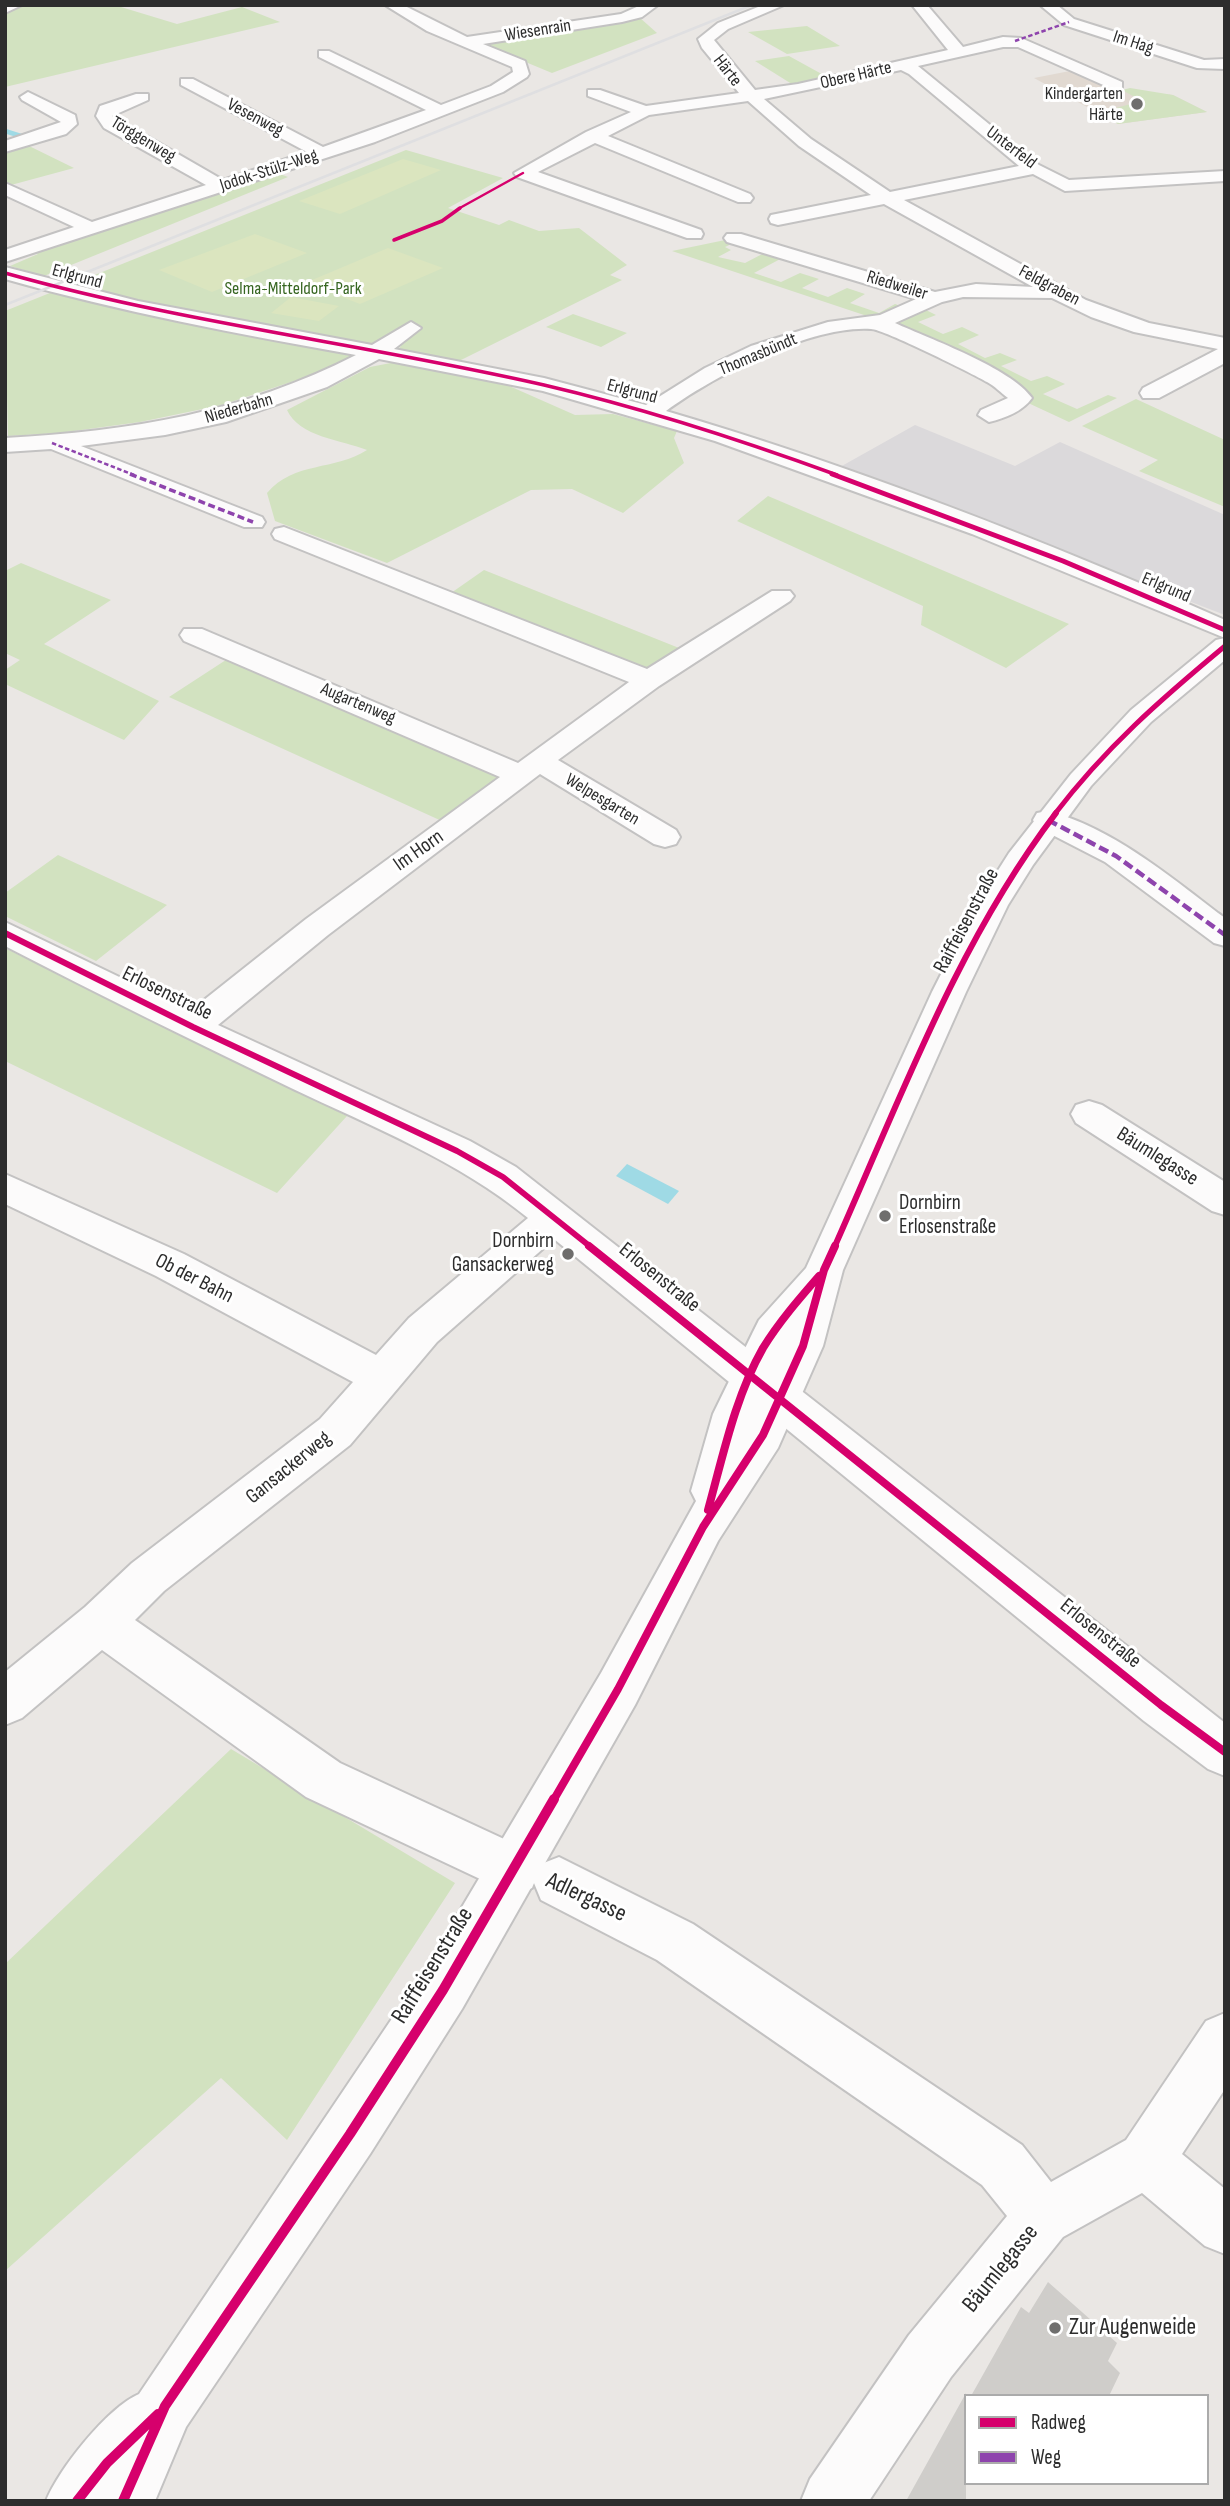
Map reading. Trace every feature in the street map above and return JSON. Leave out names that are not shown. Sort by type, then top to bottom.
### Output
[{"type":"street","points":[[5,9],[15,5]]},
{"type":"street","points":[[392,5],[464,42]]},
{"type":"street","name":"Wiesenrain","points":[[464,42],[622,18],[637,14],[651,5]]},
{"type":"street","name":"Härte","points":[[749,97],[719,62],[706,39],[723,26],[777,5]]},
{"type":"street","points":[[919,5],[955,49],[962,52]]},
{"type":"street","name":"Im Hag","points":[[1047,5],[1069,22],[1203,65],[1225,64]]},
{"type":"street","name":"Jodok-Stülz-Weg","points":[[5,256],[88,227],[323,154],[513,82],[522,69],[519,64],[464,42]]},
{"type":"street","name":"Obere Härte","points":[[694,234],[523,173],[645,111],[749,97],[1003,42],[1021,43],[1116,85]]},
{"type":"street","points":[[324,54],[441,111]]},
{"type":"street","name":"Unterfeld","points":[[904,65],[915,71],[1033,169],[1044,172],[1065,186],[1075,188],[1225,176]]},
{"type":"street","name":"Vesenweg","points":[[187,82],[323,154]]},
{"type":"street","points":[[594,93],[645,111]]},
{"type":"street","points":[[5,147],[60,130],[69,124],[69,119],[29,97]]},
{"type":"street","name":"Törggenweg","points":[[142,97],[106,110],[104,116],[110,124],[221,186]]},
{"type":"street","name":"Feldgraben","points":[[749,97],[885,199],[1063,296],[1102,313],[1160,331],[1225,344]]},
{"type":"street","points":[[592,136],[744,198]]},
{"type":"street","points":[[778,219],[1033,169]]},
{"type":"street","points":[[5,188],[88,227]]},
{"type":"street","name":"Riedweiler","points":[[734,238],[935,298],[974,288],[996,287],[1063,296]]},
{"type":"street","name":"Erlgrund","points":[[5,273],[148,311],[379,352],[533,383],[651,412],[736,438],[944,515],[1225,630]]},
{"type":"street","name":"Thomasbündt","points":[[651,412],[676,393],[775,346],[830,328],[876,322],[935,298]]},
{"type":"street","points":[[876,322],[996,378],[1021,398],[1014,405],[989,415]]},
{"type":"street","name":"Niederbahn","points":[[5,445],[52,443],[148,432],[234,412],[292,394],[379,352],[411,328]]},
{"type":"street","points":[[1151,393],[1225,354]]},
{"type":"street","name":"Niederbahn","points":[[52,443],[253,522]]},
{"type":"street","points":[[284,534],[649,680]]},
{"type":"street","name":"Im Horn","points":[[193,1027],[317,927],[649,680],[781,596]]},
{"type":"street","name":"Augartenweg","points":[[193,635],[531,769]]},
{"type":"street","name":"Raiffeisenstraße","points":[[123,2501],[165,2406],[350,2134],[443,1990],[537,1876],[618,1689],[703,1527],[764,1435],[766,1388],[803,1346],[824,1270],[974,938],[1020,860],[1048,820],[1134,723],[1225,646]]},
{"type":"street","name":"Welpesgarten","points":[[531,769],[665,837]]},
{"type":"street","points":[[1048,820],[1078,832],[1198,913],[1225,935]]},
{"type":"street","name":"Erlosenstraße","points":[[5,933],[193,1027],[457,1151],[503,1177],[555,1216],[1161,1705],[1225,1752]]},
{"type":"street","name":"Bäumlegasse","points":[[1089,1114],[1225,1201]]},
{"type":"street","name":"Ob der Bahn","points":[[5,1188],[170,1265],[380,1377]]},
{"type":"street","name":"Gansackerweg","points":[[5,1702],[101,1622],[148,1577],[335,1432],[423,1330],[555,1216]]},
{"type":"street","name":"Adlergasse","points":[[101,1622],[323,1780],[537,1876],[675,1942],[1002,2165],[1043,2217]]},
{"type":"street","name":"Bäumlegasse","points":[[832,2501],[930,2356],[1043,2217],[1146,2160],[1225,2040]]},
{"type":"street","points":[[1146,2160],[1225,2226]]},
{"type":"street","name":"Raiffeisenstraße","points":[[77,2501],[107,2463],[165,2406]]},
{"type":"shaded area","name":"Kindergarten Härte","points":[[1075,70],[1121,90],[1173,95],[1207,112],[1118,124],[1034,78]]},
{"type":"shaded area","points":[[915,425],[1015,466],[1060,442],[1225,515],[1225,615],[840,467]]},
{"type":"green space","points":[[5,5],[121,7],[177,24],[242,7],[280,22],[5,87]]},
{"type":"green space","points":[[639,17],[657,33],[552,73],[482,44]]},
{"type":"green space","points":[[807,26],[840,46],[787,54],[748,32]]},
{"type":"green space","points":[[789,56],[829,78],[795,86],[755,61]]},
{"type":"green space","points":[[1130,88],[1173,95],[1207,112],[1118,124],[1097,113],[1142,101],[1122,90]]},
{"type":"green space","points":[[25,144],[74,168],[11,185],[5,182],[5,149]]},
{"type":"green space","name":"Selma-Mitteldorf-Park","points":[[406,150],[503,178],[448,208],[499,225],[509,220],[539,231],[579,228],[627,265],[610,275],[622,280],[459,361],[398,349],[401,346],[378,341],[330,369],[222,405],[140,422],[59,433],[8,436],[5,311]]},
{"type":"green space","points":[[403,159],[441,170],[340,214],[299,201]]},
{"type":"green space","points":[[275,172],[288,177],[44,276],[10,266],[38,254],[30,251]]},
{"type":"green space","points":[[255,234],[307,253],[212,292],[159,270]]},
{"type":"green space","points":[[730,239],[738,241],[725,247],[731,250],[718,257],[745,263],[768,251],[784,257],[754,273],[781,282],[800,273],[819,279],[802,288],[828,297],[847,288],[865,294],[850,303],[879,313],[895,304],[906,308],[873,318],[672,251]]},
{"type":"green space","points":[[388,248],[443,268],[360,304],[305,283]]},
{"type":"green space","points":[[291,297],[339,306],[319,321],[271,313]]},
{"type":"green space","points":[[924,309],[936,315],[918,322],[943,334],[962,327],[979,335],[958,344],[985,358],[1000,353],[1017,360],[1001,366],[1031,381],[1047,376],[1065,384],[1043,394],[1077,409],[1108,395],[1117,398],[1069,422],[1026,402],[888,324]]},
{"type":"green space","points":[[573,314],[627,333],[601,347],[546,327]]},
{"type":"green space","points":[[401,361],[498,381],[575,415],[613,414],[677,431],[674,438],[684,463],[623,513],[572,489],[531,490],[387,563],[275,521],[267,493],[278,483],[302,471],[355,457],[367,450],[311,432],[293,419],[287,410],[370,367]]},
{"type":"green space","points":[[1136,399],[1225,440],[1225,507],[1139,471],[1158,460],[1082,426]]},
{"type":"green space","points":[[768,496],[1069,624],[1006,668],[921,625],[923,606],[737,521]]},
{"type":"green space","points":[[21,563],[111,600],[44,644],[159,701],[124,740],[5,684],[5,670],[20,660],[5,653],[5,571]]},
{"type":"green space","points":[[484,570],[679,648],[645,671],[451,593]]},
{"type":"green space","points":[[232,656],[497,771],[499,784],[444,822],[169,697]]},
{"type":"green space","points":[[58,855],[167,905],[96,961],[5,916],[5,893]]},
{"type":"green space","points":[[5,948],[347,1116],[277,1193],[5,1061]]},
{"type":"green space","points":[[231,1749],[455,1883],[287,2140],[221,2078],[5,2271],[5,1964]]},
{"type":"water","points":[[627,1164],[679,1191],[668,1204],[616,1176]]},
{"type":"building","name":"Zur Augenweide","points":[[1048,2282],[1117,2343],[1108,2361],[1120,2373],[1110,2394],[972,2394],[1021,2307],[1029,2313]]},
{"type":"building","points":[[964,2397],[966,2501],[906,2501]]},
{"type":"waterway","points":[[5,131],[24,137]]},
{"type":"railway","points":[[5,305],[752,5]]},
{"type":"marked path","points":[[1015,41],[1017,38],[1069,22]]},
{"type":"marked path","points":[[52,443],[253,522]]},
{"type":"marked path","points":[[1048,820],[1093,841],[1163,887],[1225,935]]},
{"type":"cycle path","points":[[394,240],[442,221],[469,201],[523,173]]},
{"type":"cycle path","points":[[5,273],[138,308],[544,385],[679,422],[939,513],[1104,578],[1225,630]]},
{"type":"cycle path","points":[[123,2501],[165,2406],[350,2134],[443,1990],[618,1689],[703,1527],[763,1435],[803,1346],[824,1270],[949,992],[992,905],[1020,860],[1081,780],[1141,716],[1225,646]]},
{"type":"cycle path","points":[[5,933],[193,1027],[457,1151],[503,1177],[1161,1705],[1225,1752]]},
{"type":"cycle path","points":[[708,1510],[734,1417],[752,1371],[774,1331],[819,1276]]},
{"type":"cycle path","points":[[77,2501],[107,2463],[158,2414]]},
{"type":"place","name":"Kindergarten Härte","points":[[1137,104]]},
{"type":"place","name":"Dornbirn Erlosenstraße","points":[[885,1216]]},
{"type":"place","name":"Dornbirn Gansackerweg","points":[[568,1254]]},
{"type":"place","name":"Zur Augenweide","points":[[1055,2328]]}]
